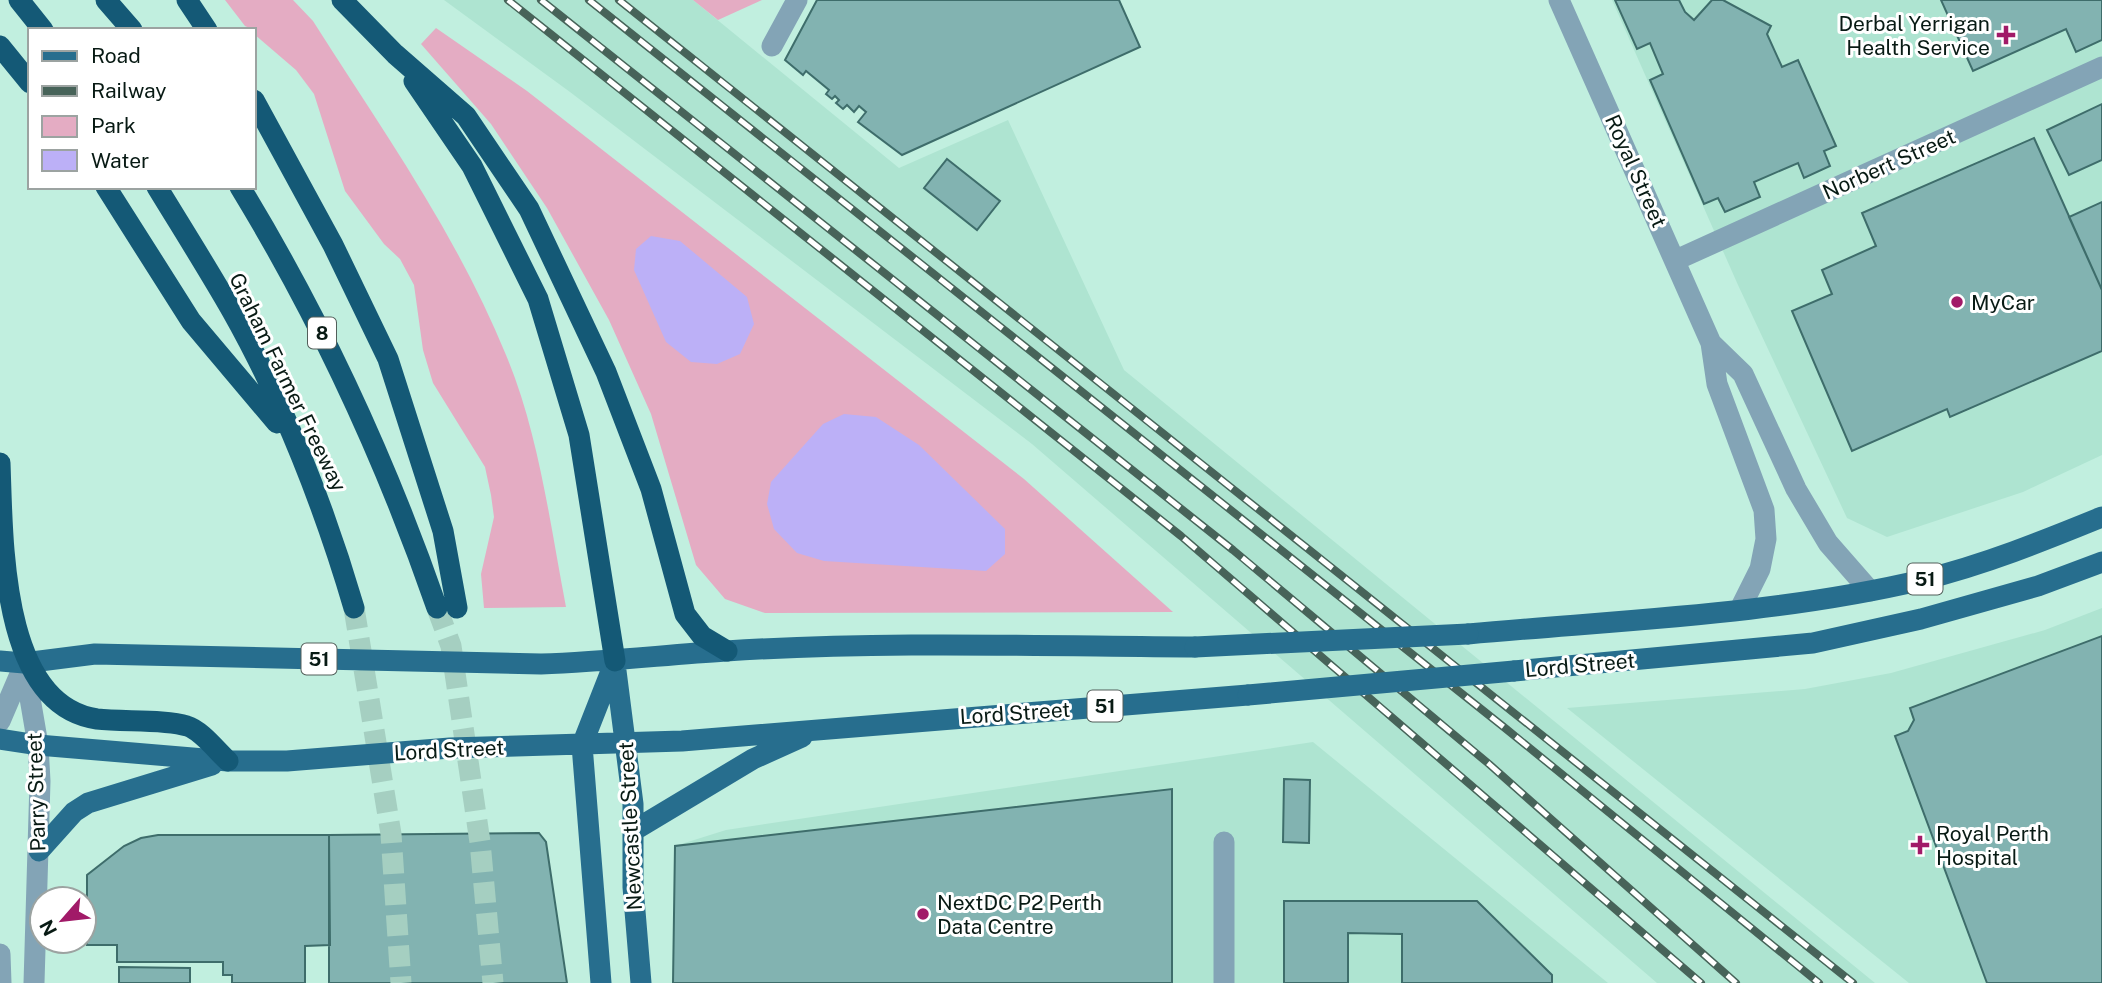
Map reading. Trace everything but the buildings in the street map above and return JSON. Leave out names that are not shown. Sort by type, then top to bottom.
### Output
[{"type":"highway","points":[[19,0],[41,28]]},
{"type":"highway","points":[[106,0],[130,28]]},
{"type":"highway","points":[[187,0],[206,28]]},
{"type":"highway","points":[[342,0],[395,54],[466,116],[529,209],[606,372],[650,489],[685,614],[702,636],[727,651]]},
{"type":"highway","points":[[0,46],[28,81]]},
{"type":"highway","points":[[395,54],[472,166],[538,299],[579,435],[615,661]]},
{"type":"highway","name":"8","points":[[241,189],[318,324],[414,544],[447,608],[443,531],[388,359],[333,245],[256,104]]},
{"type":"highway","points":[[107,189],[191,321],[297,446]]},
{"type":"highway","name":"Graham Farmer Freeway","points":[[158,189],[233,313],[297,446],[334,540],[354,608]]},
{"type":"highway","points":[[0,463],[1,545],[8,607],[24,663],[40,686],[69,710],[94,718],[189,726],[228,761]]},
{"type":"main road","name":"Lord Street","points":[[0,661],[24,663],[95,654],[541,664],[615,661],[727,651],[952,645],[1195,647],[1468,634],[1804,603],[1870,591],[1923,580],[2012,553],[2102,517]]},
{"type":"main road","name":"Lord Street","points":[[0,739],[38,745],[228,761],[287,761],[450,748],[627,744],[1248,695],[1813,643],[1921,619],[2038,586],[2102,562]]},
{"type":"main road","name":"Newcastle Street","points":[[615,661],[627,744],[633,831],[633,887],[641,983]]},
{"type":"main road","name":"Newcastle Street","points":[[601,983],[582,745],[615,661]]},
{"type":"main road","points":[[633,831],[753,759],[818,730]]},
{"type":"main road","points":[[39,851],[74,812],[88,803],[228,761]]},
{"type":"street","points":[[772,46],[797,0]]},
{"type":"street","name":"Royal Street","points":[[1559,0],[1711,343],[1717,384],[1764,510],[1766,539],[1760,569],[1740,609]]},
{"type":"street","name":"Norbert Street","points":[[1676,260],[2102,67]]},
{"type":"street","name":"Royal Street","points":[[1711,343],[1743,374],[1796,489],[1828,543],[1870,591]]},
{"type":"street","name":"Parry Street","points":[[0,721],[24,663]]},
{"type":"street","name":"Parry Street","points":[[24,663],[38,745],[39,851],[34,983]]},
{"type":"street","points":[[1224,842],[1224,983]]},
{"type":"street","points":[[0,954],[1,983]]},
{"type":"shaded area","points":[[444,0],[693,0],[899,168],[1008,120],[1124,370],[1875,983],[1657,983],[1032,444],[570,92]]},
{"type":"shaded area","points":[[1612,0],[2102,0],[2102,455],[2023,492],[1887,537],[1847,518],[1738,285]]},
{"type":"shaded area","name":"Royal Perth Hospital","points":[[2102,608],[2102,983],[1909,983],[1567,708],[1805,689],[1891,673],[2045,630]]},
{"type":"shaded area","points":[[1313,742],[1608,983],[676,983],[675,846],[726,830]]},
{"type":"green space","points":[[225,0],[293,0],[313,21],[392,143],[465,267],[506,355],[527,416],[566,607],[484,608],[481,574],[494,517],[485,467],[433,383],[423,350],[414,285],[400,259],[384,244],[345,191],[314,94],[296,70],[256,36],[256,28],[245,26]]},
{"type":"green space","points":[[693,0],[762,0],[718,20]]},
{"type":"green space","points":[[436,28],[527,91],[1024,479],[1173,612],[765,613],[725,599],[696,565],[651,414],[609,320],[547,208],[491,124],[421,44]]},
{"type":"water","points":[[651,236],[680,241],[747,297],[754,324],[740,354],[717,364],[691,362],[666,342],[634,270],[636,249]]},
{"type":"water","points":[[844,414],[876,417],[919,445],[1005,529],[1005,554],[986,571],[824,561],[797,553],[774,529],[767,504],[771,482],[823,424]]},
{"type":"tunnel","points":[[354,608],[391,834],[401,983]]},
{"type":"tunnel","points":[[437,608],[451,646],[480,842],[493,983]]},
{"type":"railway","points":[[508,0],[1181,536],[1701,983]]},
{"type":"railway","points":[[541,0],[1233,550],[1489,764],[1736,983]]},
{"type":"railway","points":[[589,0],[1505,728],[1819,983]]},
{"type":"railway","points":[[619,0],[1853,983]]},
{"type":"place","name":"Derbal Yerrigan Health Service","points":[[2006,35]]},
{"type":"place","name":"MyCar","points":[[1957,302]]},
{"type":"place","name":"Royal Perth Hospital","points":[[1920,845]]},
{"type":"place","name":"NextDC P2 Perth Data Centre","points":[[923,914]]}]
